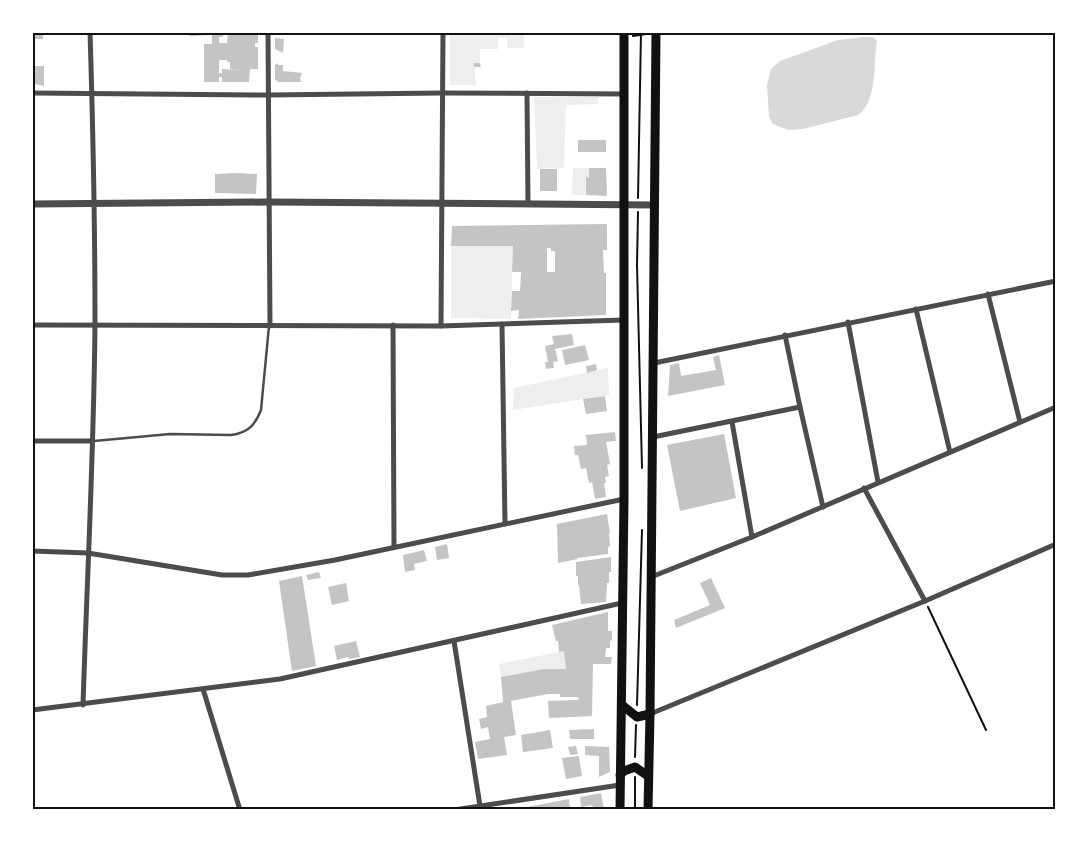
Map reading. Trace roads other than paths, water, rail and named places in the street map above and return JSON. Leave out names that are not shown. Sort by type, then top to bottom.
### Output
[{"type":"main road","points":[[648,810],[654,363],[654,32]]},
{"type":"main road","points":[[620,810],[624,499],[624,34]]},
{"type":"main road","points":[[622,705],[637,717],[650,714]]},
{"type":"main road","points":[[620,780],[624,771],[635,767],[648,776]]},
{"type":"street","points":[[83,705],[95,324],[95,204],[90,32]]},
{"type":"street","points":[[268,32],[270,326]]},
{"type":"street","points":[[441,326],[443,32]]},
{"type":"street","points":[[32,93],[268,95],[442,93],[625,94]]},
{"type":"street","points":[[527,93],[528,204]]},
{"type":"street","points":[[32,204],[269,202],[655,205]]},
{"type":"street","points":[[654,363],[1056,281]]},
{"type":"street","points":[[988,294],[1020,422]]},
{"type":"street","points":[[916,309],[950,452]]},
{"type":"street","points":[[32,325],[441,326],[623,320]]},
{"type":"street","points":[[848,322],[878,482]]},
{"type":"street","points":[[502,324],[505,524]]},
{"type":"street","points":[[393,325],[394,547]]},
{"type":"street","points":[[785,336],[823,506]]},
{"type":"street","points":[[653,437],[800,407]]},
{"type":"street","points":[[651,577],[752,538],[864,488],[1056,407]]},
{"type":"street","points":[[732,422],[752,538]]},
{"type":"street","points":[[32,441],[92,441]]},
{"type":"street","points":[[864,488],[925,601]]},
{"type":"street","points":[[32,551],[88,553],[236,576],[335,560],[624,499]]},
{"type":"street","points":[[650,714],[925,601],[1056,544]]},
{"type":"street","points":[[32,710],[280,679],[622,603]]},
{"type":"street","points":[[454,641],[480,806]]},
{"type":"street","points":[[203,689],[240,810]]},
{"type":"street","points":[[454,810],[620,780]]},
{"type":"lane","points":[[92,441],[170,434],[231,435],[240,434],[250,429],[257,421],[261,410],[270,326]]}]
